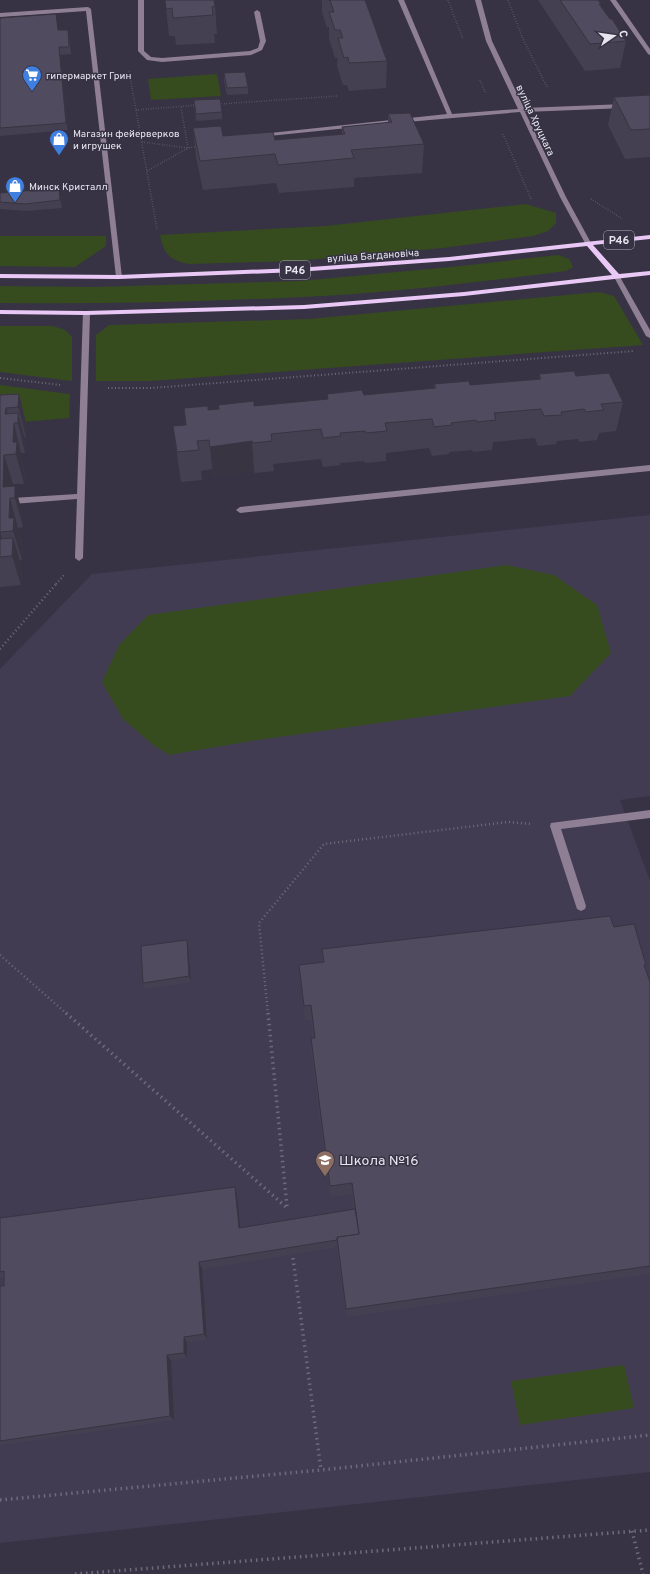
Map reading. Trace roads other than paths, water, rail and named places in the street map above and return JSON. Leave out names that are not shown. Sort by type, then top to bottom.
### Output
[{"type":"main road","name":"вуліца Багдановіча","points":[[0,276],[120,277],[297,270],[441,260],[650,237]]},
{"type":"main road","points":[[588,243],[617,277]]},
{"type":"main road","points":[[0,312],[86,313],[304,307],[464,294],[650,273]]},
{"type":"street","points":[[141,0],[141,51],[149,59],[162,60],[251,54],[260,49],[263,41],[257,12]]},
{"type":"street","points":[[401,0],[450,115]]},
{"type":"street","name":"вуліца Хруцкага","points":[[478,0],[489,41],[563,197],[588,243]]},
{"type":"street","points":[[613,0],[650,53]]},
{"type":"street","points":[[0,15],[88,9],[112,226],[120,277]]},
{"type":"street","points":[[255,136],[450,115],[650,105]]},
{"type":"street","points":[[617,277],[650,336]]},
{"type":"street","points":[[79,558],[86,313]]},
{"type":"street","points":[[240,510],[650,468]]},
{"type":"street","points":[[12,501],[81,496]]},
{"type":"street","points":[[581,906],[555,826],[650,814]]},
{"type":"place","name":"гипермаркет Грин","points":[[32,92]]},
{"type":"place","name":"Магазин фейерверков и игрушек","points":[[59,156]]},
{"type":"place","name":"Минск Кристалл","points":[[15,203]]},
{"type":"place","name":"Школа №16","points":[[325,1177]]}]
